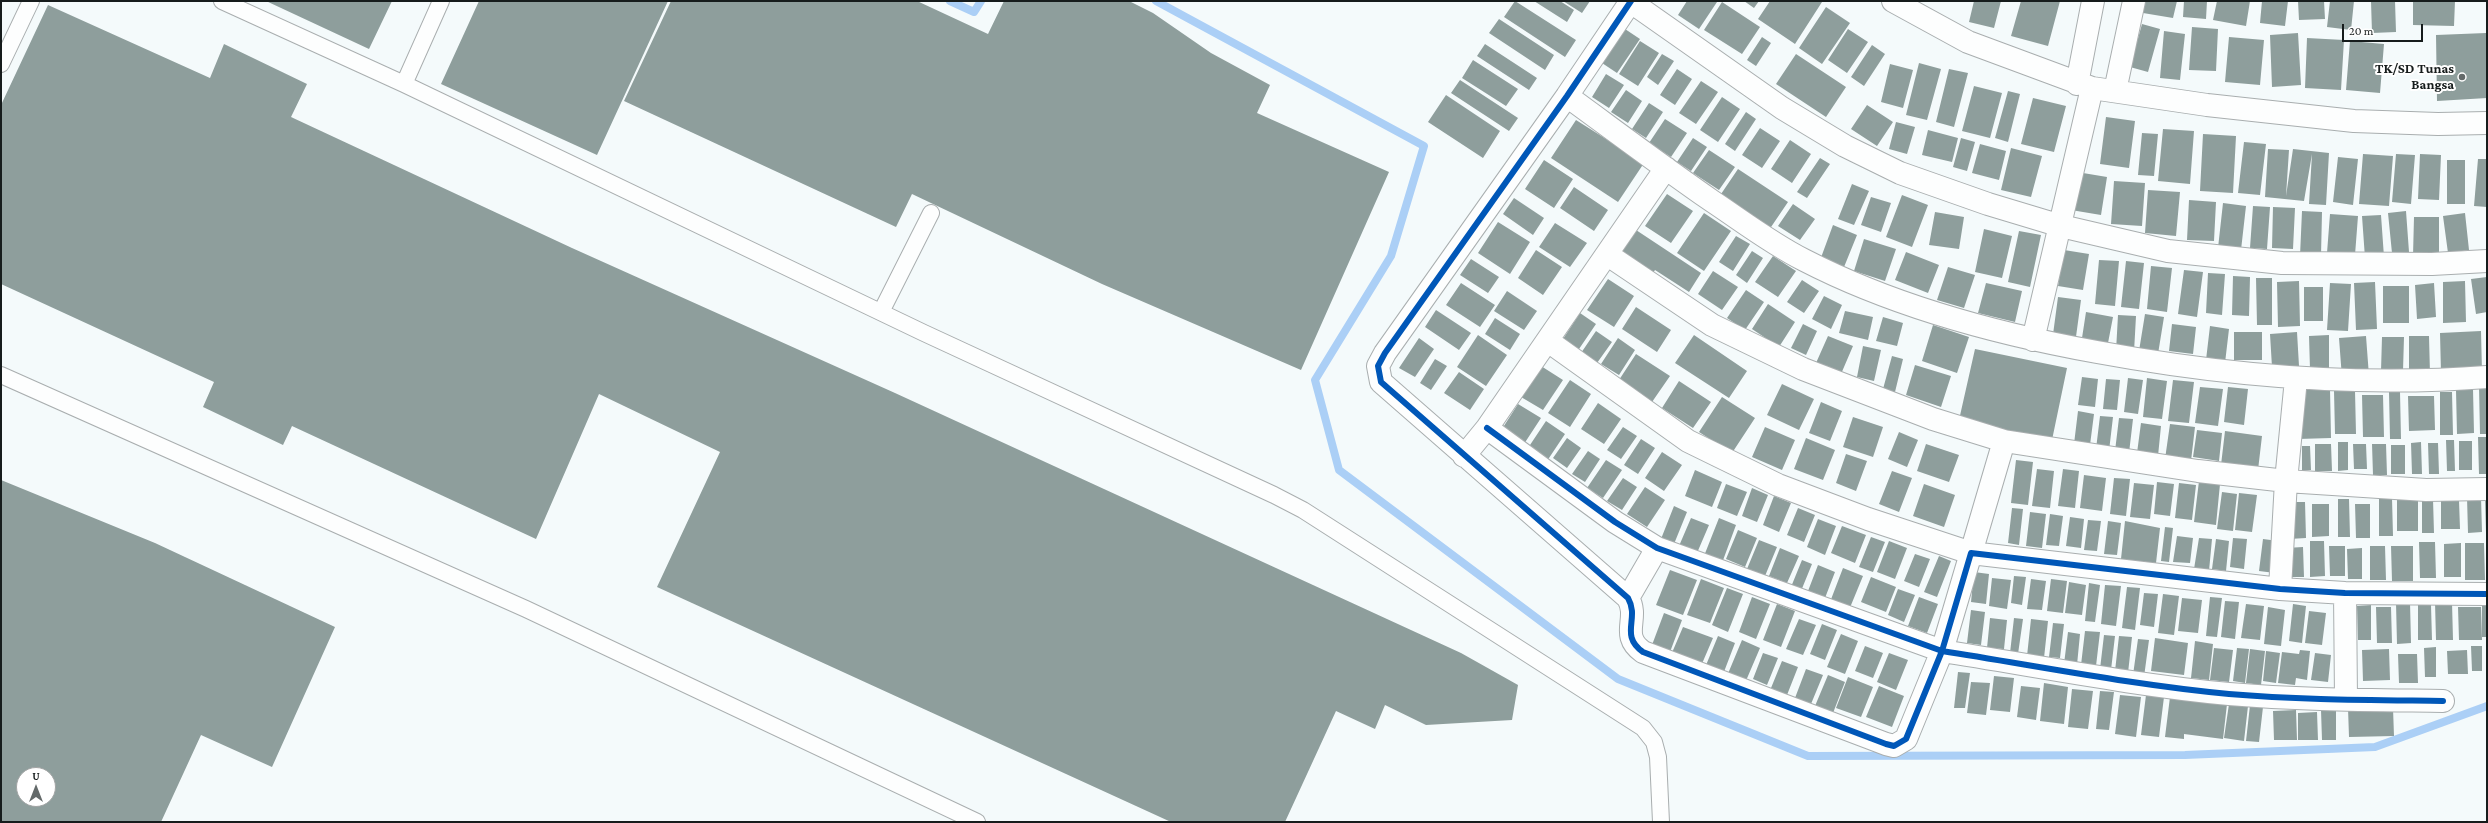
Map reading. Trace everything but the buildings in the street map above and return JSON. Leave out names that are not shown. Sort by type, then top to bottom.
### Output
[{"type":"street","points":[[2004,441],[1942,651],[1906,739],[1894,746],[1643,652],[1633,645],[1630,633],[1633,606],[1628,598],[1381,382],[1378,366],[1385,353],[1567,96],[1631,1],[1782,108],[1845,146],[1900,173],[1988,204],[2061,226],[2168,251],[2282,263],[2432,264],[2487,261]]},
{"type":"street","points":[[1893,1],[1968,42],[2085,86],[2207,105],[2354,120],[2438,124],[2487,123]]},
{"type":"street","points":[[2033,340],[2061,226],[2085,86],[2093,1]]},
{"type":"street","points":[[2115,91],[2134,1]]},
{"type":"street","points":[[1567,96],[1738,219],[1803,260],[1858,285],[1914,306],[2033,340],[2156,363],[2322,381],[2438,381],[2487,377]]},
{"type":"street","points":[[1464,456],[1487,428],[1608,255],[1666,168]]},
{"type":"street","points":[[1608,255],[1712,325],[1804,369],[1933,419],[2004,441],[2198,471],[2286,481],[2426,490],[2487,489]]},
{"type":"street","points":[[1548,341],[1688,441],[1778,485],[1868,519],[1971,553],[2280,589],[2345,593],[2487,594]]},
{"type":"street","points":[[2280,589],[2286,481],[2296,379]]},
{"type":"street","points":[[1487,428],[1615,522],[1657,548],[1942,651],[2130,681],[2228,694],[2444,701]]},
{"type":"street","points":[[1628,598],[1657,548]]},
{"type":"street","points":[[2345,593],[2346,699]]},
{"type":"lane","points":[[1,64],[32,1]]},
{"type":"lane","points":[[222,1],[404,84],[881,312],[1303,510],[1643,728],[1654,742],[1658,757],[1661,822]]},
{"type":"lane","points":[[404,84],[441,1]]},
{"type":"lane","points":[[881,312],[931,213]]},
{"type":"lane","points":[[1,375],[526,609],[977,822]]},
{"type":"waterway","points":[[950,1],[974,12],[981,1]]},
{"type":"waterway","points":[[1156,1],[1424,146],[1391,256],[1315,380],[1339,470],[1618,679],[1808,756],[2185,755],[2375,747],[2487,706]]},
{"type":"cycle path","points":[[1487,428],[1615,522],[1657,548],[1942,651],[1906,739],[1894,746],[1886,744],[1643,652],[1636,646],[1632,639],[1632,613],[1628,598],[1381,382],[1378,366],[1385,353],[1567,96],[1631,1]]},
{"type":"cycle path","points":[[2443,701],[2309,699],[2229,694],[2157,686],[1942,651],[1971,553],[2280,589],[2345,593],[2487,594]]},
{"type":"place","name":"TK/SD Tunas Bangsa","points":[[2462,77]]}]
